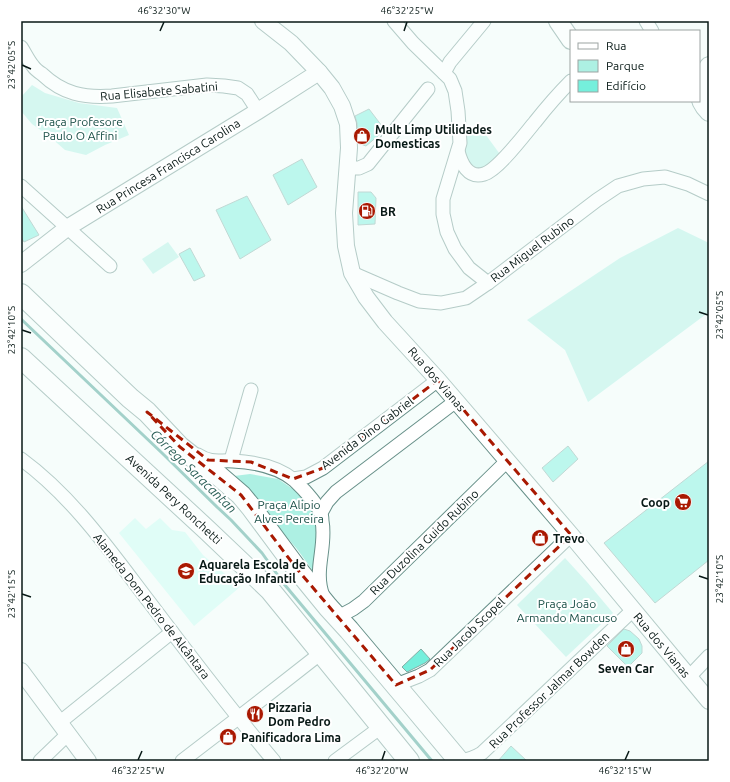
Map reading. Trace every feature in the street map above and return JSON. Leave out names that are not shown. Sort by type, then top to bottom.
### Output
[{"type":"main road","points":[[558,21],[570,39]]},
{"type":"main road","points":[[700,82],[709,66]]},
{"type":"main road","points":[[700,95],[705,108],[709,112]]},
{"type":"main road","points":[[21,294],[130,398],[147,412],[180,446],[241,495],[297,569],[459,761]]},
{"type":"main road","name":"Avenida Pery Ronchetti","points":[[21,358],[260,581],[276,598],[409,761]]},
{"type":"street","name":"Rua dos Vianas","points":[[264,21],[291,43],[318,72],[332,88],[342,106],[348,124],[348,168],[344,213],[346,246],[352,273],[366,297],[385,322],[438,380],[571,535],[709,701]]},
{"type":"street","points":[[394,21],[413,43],[450,79],[455,91],[460,143],[444,199],[444,220],[447,232],[455,249],[469,268],[488,283]]},
{"type":"street","points":[[444,73],[450,62],[484,21]]},
{"type":"street","points":[[646,21],[651,30]]},
{"type":"street","name":"Rua Elisabete Sabatini","points":[[21,47],[33,66],[47,80],[61,89],[77,95],[97,97],[207,85],[224,86],[238,88],[246,94],[258,111]]},
{"type":"street","name":"Rua Princesa Francisca Carolina","points":[[21,264],[67,228],[258,111],[318,72]]},
{"type":"street","points":[[458,151],[460,159],[469,172],[475,175],[483,175],[490,172],[502,161],[554,98],[570,81]]},
{"type":"street","points":[[348,168],[359,168],[368,164],[428,89]]},
{"type":"street","name":"Rua Miguel Rubino","points":[[352,273],[420,301],[441,303],[466,298],[618,186],[643,179],[665,177],[688,184],[709,194]]},
{"type":"street","points":[[21,186],[110,266]]},
{"type":"street","name":"Avenida Dino Gabriel","points":[[293,480],[306,477],[322,468],[438,380]]},
{"type":"street","points":[[231,460],[251,390]]},
{"type":"street","points":[[321,513],[327,502],[336,492],[456,401]]},
{"type":"street","points":[[147,412],[194,452],[208,460],[251,462],[268,467],[283,473],[293,480],[312,498],[321,513],[324,527],[324,540],[319,567],[320,588],[322,595],[333,612]]},
{"type":"street","name":"Alameda Dom Pedro de Alcântara","points":[[21,459],[55,487],[103,541],[238,718],[274,761]]},
{"type":"street","name":"Rua Duzolina Guido Rubino","points":[[333,612],[353,609],[364,601],[507,461]]},
{"type":"street","name":"Rua Jacob Scopel","points":[[396,685],[420,676],[430,670],[571,535]]},
{"type":"street","name":"Rua Professor Jalmar Bowden","points":[[459,761],[474,758],[482,753],[633,610]]},
{"type":"street","points":[[40,761],[64,728],[172,632]]},
{"type":"street","points":[[182,761],[321,653]]},
{"type":"street","points":[[689,677],[709,656]]},
{"type":"street","points":[[21,671],[88,761]]},
{"type":"street","points":[[335,761],[381,727]]},
{"type":"highlighted area","points":[[438,380],[571,535],[430,670],[396,685],[297,569],[241,495],[180,447],[147,412],[208,460],[251,462],[293,479],[323,468]]},
{"type":"shaded area","name":"Aquarela Escola de Educação Infantil","points":[[135,518],[146,529],[160,518],[172,530],[185,532],[203,555],[240,587],[194,626],[119,533]]},
{"type":"green space","name":"Praça Profesore Paulo O Affini","points":[[32,85],[45,93],[79,103],[117,108],[129,135],[86,155],[65,150],[32,124],[21,111],[21,97]]},
{"type":"green space","points":[[483,131],[502,157],[484,171],[466,162],[461,132]]},
{"type":"green space","points":[[678,228],[709,243],[709,312],[588,402],[565,350],[527,320],[620,258]]},
{"type":"green space","points":[[168,242],[179,257],[153,274],[142,259]]},
{"type":"green space","name":"Praça Alipio Alves Pereira","points":[[250,474],[278,479],[296,491],[313,512],[321,543],[313,571],[297,549],[234,476]]},
{"type":"green space","name":"Praça João Armando Mancuso","points":[[565,558],[613,613],[566,657],[517,605]]},
{"type":"building","points":[[369,109],[385,130],[366,146],[358,143],[357,123],[355,116]]},
{"type":"building","points":[[302,159],[317,187],[288,205],[273,175]]},
{"type":"building","name":"BR","points":[[358,192],[371,192],[376,198],[375,224],[358,225]]},
{"type":"building","points":[[247,196],[271,240],[240,259],[216,210]]},
{"type":"building","points":[[21,206],[39,235],[24,242],[21,237]]},
{"type":"building","points":[[190,248],[205,276],[194,281],[179,254]]},
{"type":"building","points":[[568,446],[578,459],[553,482],[542,468]]},
{"type":"building","name":"Coop","points":[[709,461],[709,560],[655,603],[604,543]]},
{"type":"building","name":"Seven Car","points":[[624,629],[630,631],[639,639],[642,646],[642,653],[628,667],[607,646]]},
{"type":"building","points":[[421,649],[430,659],[407,672],[402,667]]},
{"type":"building","points":[[511,746],[527,761],[498,761]]},
{"type":"waterway","name":"Córrego Saracantan","points":[[21,319],[162,453],[231,520],[262,553],[284,584],[432,761]]},
{"type":"place","name":"Mult Limp Utilidades Domesticas","points":[[362,136]]},
{"type":"place","name":"BR","points":[[367,211]]},
{"type":"place","name":"Coop","points":[[683,502]]},
{"type":"place","name":"Trevo","points":[[540,538]]},
{"type":"place","name":"Aquarela Escola de Educação Infantil","points":[[186,571]]},
{"type":"place","name":"Seven Car","points":[[626,649]]},
{"type":"place","name":"Pizzaria Dom Pedro","points":[[255,714]]},
{"type":"place","name":"Panificadora Lima","points":[[228,737]]}]
